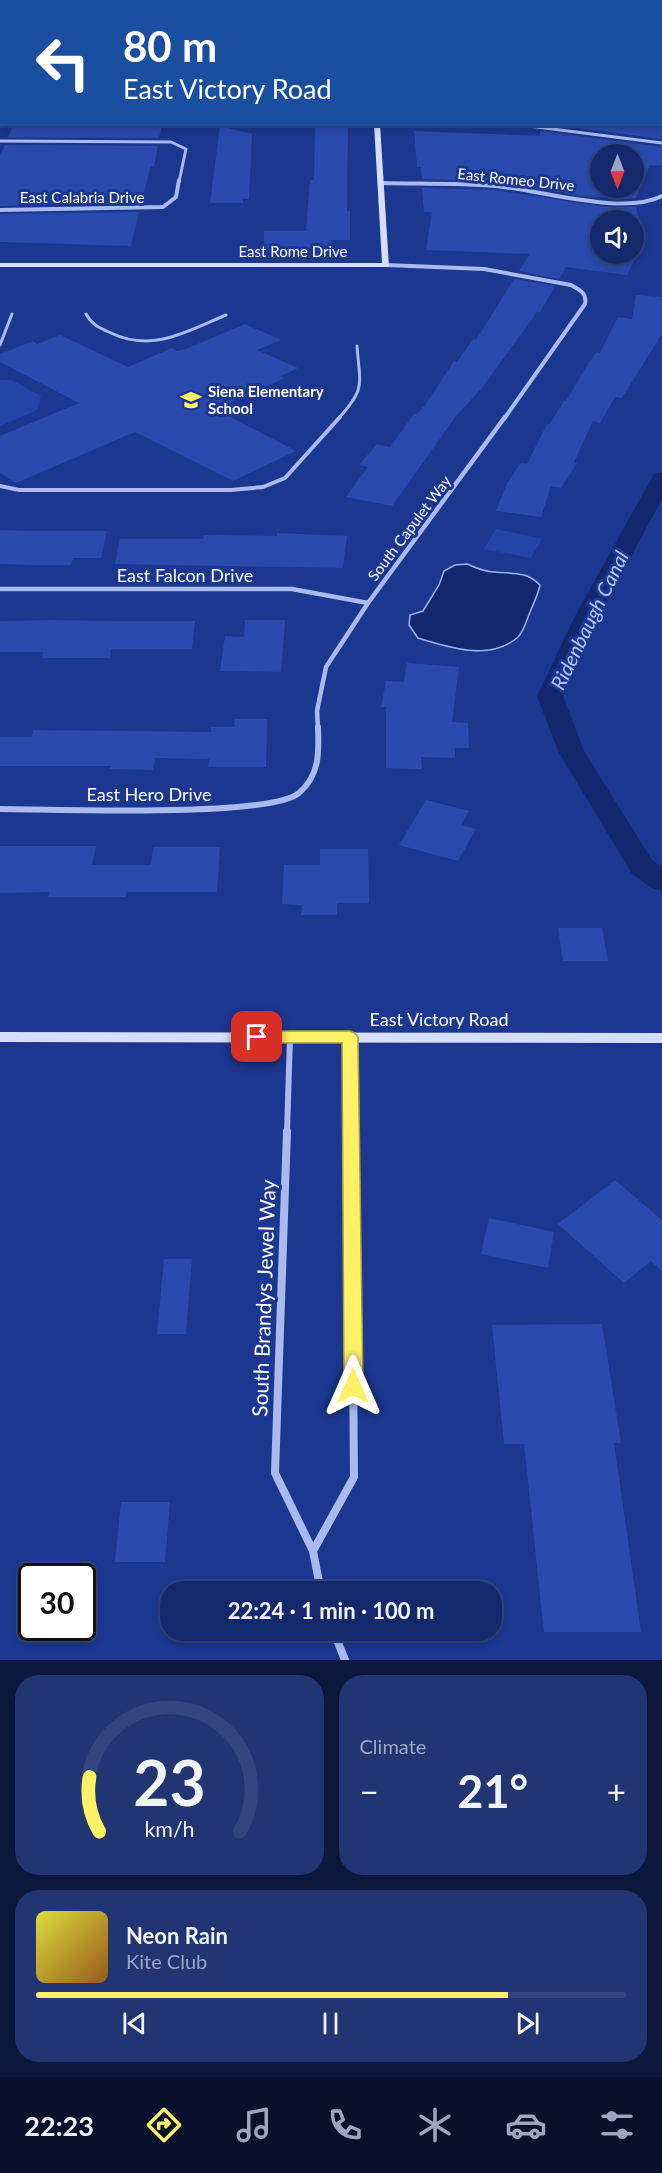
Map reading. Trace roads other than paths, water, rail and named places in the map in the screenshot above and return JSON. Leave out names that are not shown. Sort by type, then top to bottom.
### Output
[{"type":"street","points":[[377,126],[386,264]]},
{"type":"street","points":[[529,126],[662,143]]},
{"type":"street","name":"East Calabria Drive","points":[[0,141],[171,142],[186,149],[176,197],[163,207],[132,210],[0,210]]},
{"type":"street","name":"East Romeo Drive","points":[[381,183],[495,186],[622,204],[648,203],[662,196]]},
{"type":"street","name":"East Rome Drive","points":[[0,265],[386,264],[484,268],[554,280],[571,285],[583,292]]},
{"type":"street","name":"South Capulet Way","points":[[297,795],[312,778],[319,759],[317,711],[326,667],[368,603],[473,463],[585,304],[586,298],[583,292]]},
{"type":"street","name":"East Falcon Drive","points":[[0,589],[292,589],[368,603]]},
{"type":"street","name":"East Hero Drive","points":[[0,809],[223,809],[263,805],[297,795]]},
{"type":"street","name":"East Victory Road","points":[[0,1037],[662,1038]]},
{"type":"street","name":"South Brandys Jewel Way","points":[[290,1037],[275,1473],[313,1551],[319,1581]]},
{"type":"street","points":[[313,1551],[354,1477],[350,1037]]},
{"type":"street","points":[[337,1641],[345,1660]]},
{"type":"lane","points":[[0,345],[12,314]]},
{"type":"lane","points":[[86,314],[91,322],[119,337],[144,342],[170,339],[226,315]]},
{"type":"lane","points":[[0,486],[19,490],[231,490],[263,487],[285,478],[356,399],[360,389],[357,346]]},
{"type":"waterway","name":"Ridenbaugh Canal","points":[[662,479],[586,618],[550,696],[571,751],[642,867],[662,881]]},
{"type":"place","name":"Siena Elementary School","points":[[191,400]]}]
